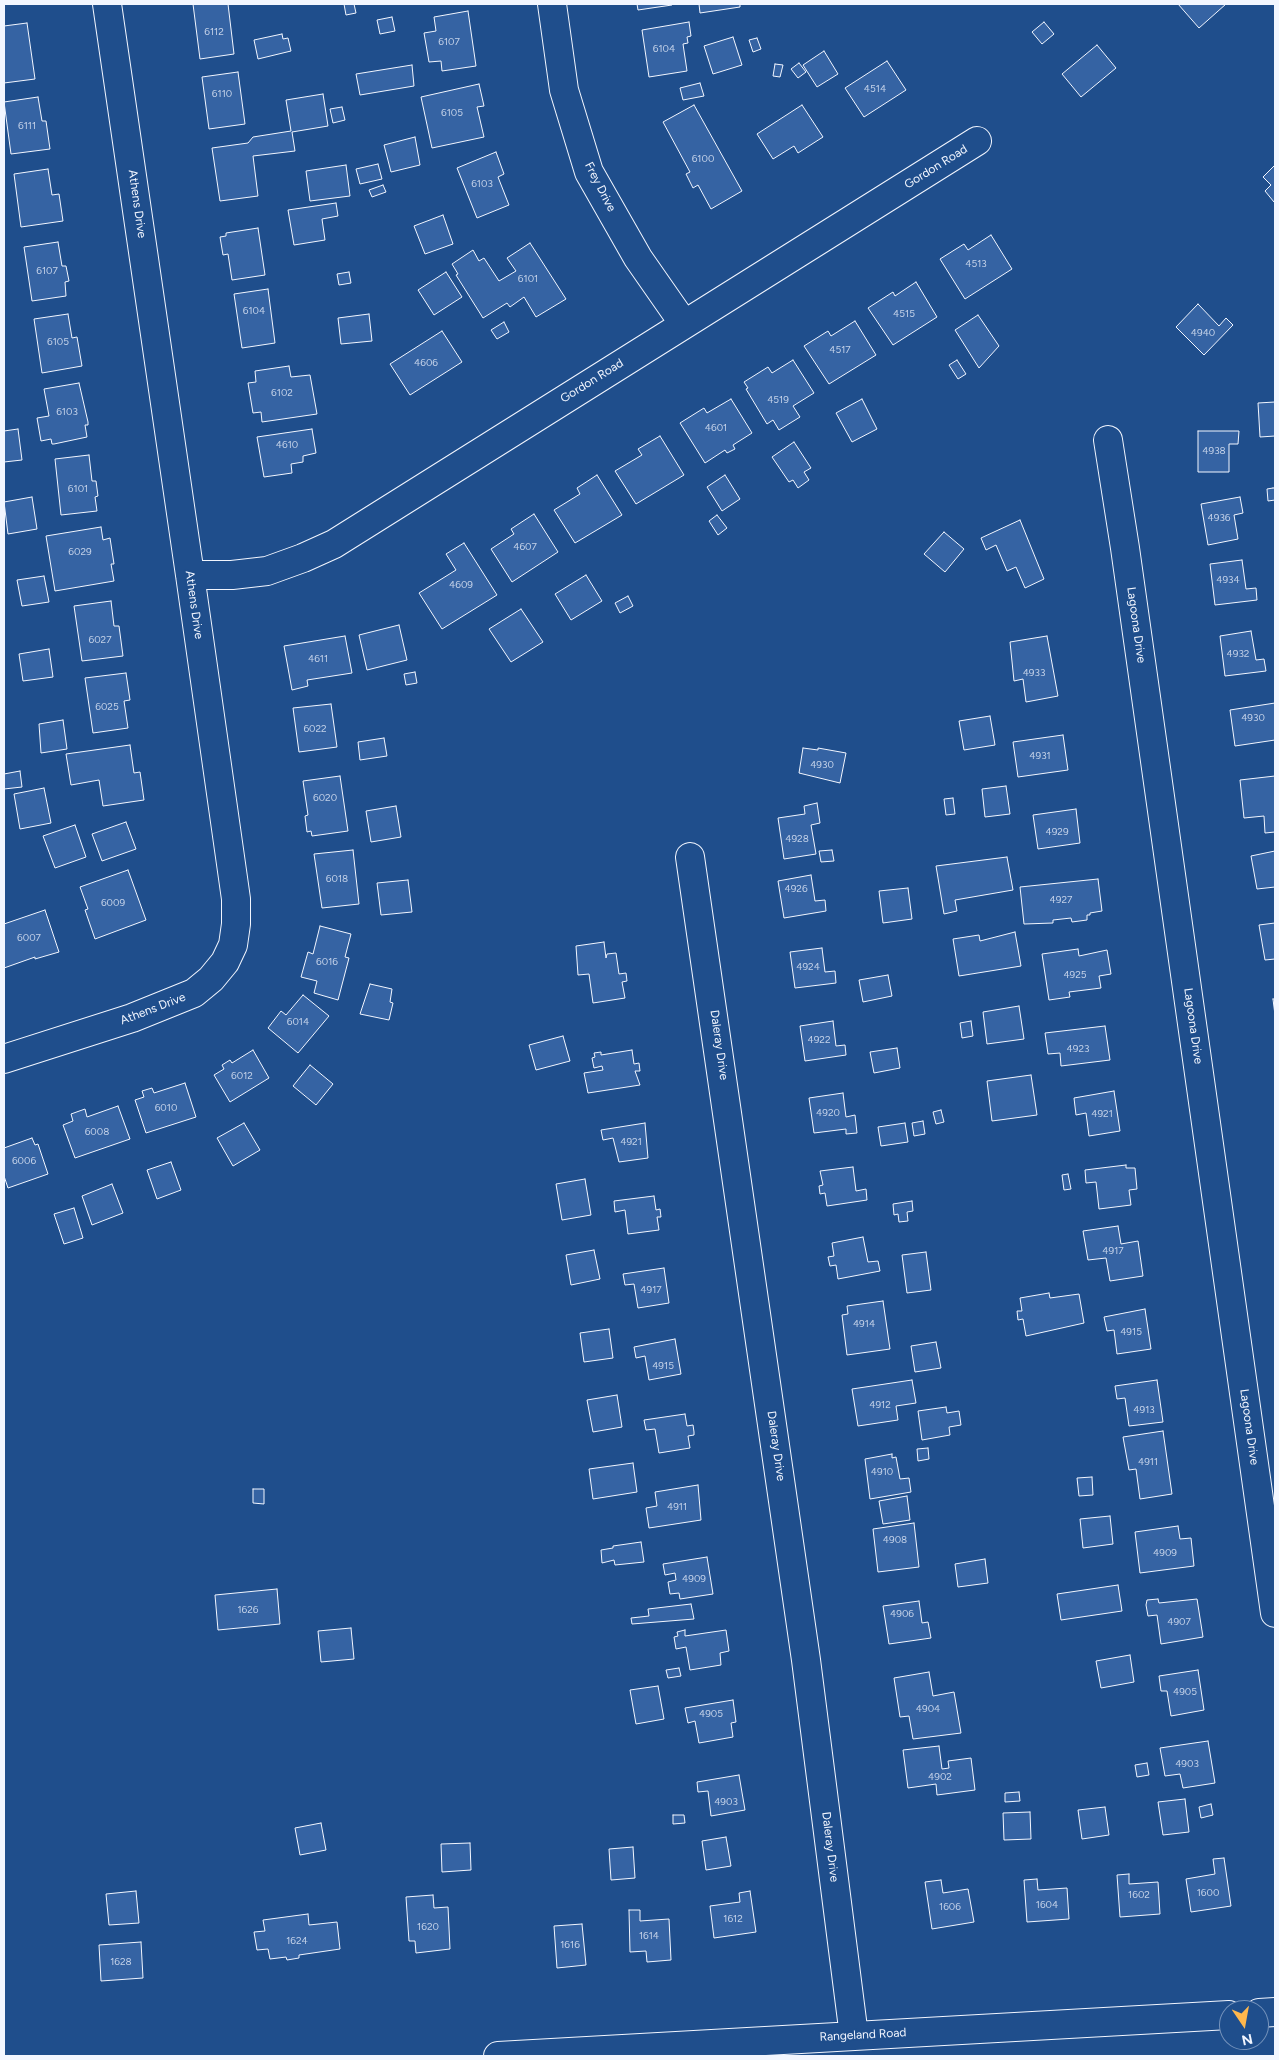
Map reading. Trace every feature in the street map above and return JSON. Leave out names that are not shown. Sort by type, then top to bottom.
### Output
[{"type":"street","name":"Athens Drive","points":[[4,1059],[132,1018],[194,993],[211,979],[225,962],[233,945],[236,924],[236,899],[108,4]]},
{"type":"street","name":"Frey Drive","points":[[552,4],[564,90],[589,172],[638,258],[684,324]]},
{"type":"street","name":"Gordon Road","points":[[190,575],[232,575],[267,571],[304,558],[334,544],[977,141]]},
{"type":"street","name":"Lagoona Drive","points":[[1108,440],[1128,568],[1275,1613]]},
{"type":"street","name":"Daleray Drive","points":[[690,857],[806,1660],[854,2036]]},
{"type":"street","name":"Rangeland Road","points":[[498,2056],[1219,2016]]},
{"type":"building","points":[[193,4],[228,4],[234,54],[200,59]]},
{"type":"building","points":[[344,4],[354,4],[356,13],[346,15]]},
{"type":"building","points":[[637,4],[672,4],[672,5],[638,10]]},
{"type":"building","points":[[699,4],[740,4],[740,7],[700,13]]},
{"type":"building","points":[[1178,4],[1226,4],[1199,28]]},
{"type":"building","points":[[468,11],[476,66],[442,71],[441,61],[429,62],[424,33],[436,31],[434,17]]},
{"type":"building","points":[[392,17],[395,31],[380,34],[377,20]]},
{"type":"building","points":[[689,22],[691,36],[687,37],[688,43],[683,44],[687,71],[649,77],[642,30]]},
{"type":"building","points":[[1044,22],[1054,34],[1042,44],[1032,32]]},
{"type":"building","points":[[27,23],[35,79],[4,83],[4,26]]},
{"type":"building","points":[[282,34],[283,39],[288,38],[291,51],[258,59],[254,40]]},
{"type":"building","points":[[733,37],[742,65],[713,74],[704,46]]},
{"type":"building","points":[[757,38],[761,49],[753,52],[749,40]]},
{"type":"building","points":[[1097,45],[1116,68],[1081,97],[1062,74]]},
{"type":"building","points":[[824,51],[838,74],[817,87],[803,65]]},
{"type":"building","points":[[887,61],[906,90],[864,117],[845,88]]},
{"type":"building","points":[[799,63],[806,72],[798,78],[791,69]]},
{"type":"building","points":[[775,64],[783,65],[780,77],[773,76]]},
{"type":"building","points":[[412,65],[414,86],[360,95],[356,74]]},
{"type":"building","points":[[238,72],[245,124],[209,129],[202,77]]},
{"type":"building","points":[[700,83],[704,96],[683,100],[680,88]]},
{"type":"building","points":[[479,84],[484,106],[477,107],[484,137],[432,148],[421,97]]},
{"type":"building","points":[[323,94],[328,126],[292,132],[295,151],[253,156],[258,196],[220,201],[212,148],[248,143],[253,137],[291,131],[286,100]]},
{"type":"building","points":[[38,97],[42,121],[46,121],[50,149],[11,154],[4,102]]},
{"type":"building","points":[[694,105],[742,191],[711,209],[698,185],[693,188],[686,174],[690,172],[663,122]]},
{"type":"building","points":[[802,105],[823,137],[798,153],[794,146],[773,159],[757,134]]},
{"type":"building","points":[[342,107],[345,120],[333,123],[330,109]]},
{"type":"building","points":[[415,137],[420,165],[391,172],[384,145]]},
{"type":"building","points":[[496,152],[504,174],[498,177],[509,205],[477,218],[457,168]]},
{"type":"building","points":[[378,164],[382,179],[360,184],[356,169]]},
{"type":"building","points":[[346,165],[350,196],[310,201],[306,171]]},
{"type":"building","points":[[1275,165],[1274,202],[1265,191],[1271,185],[1263,177]]},
{"type":"building","points":[[48,169],[52,195],[59,194],[63,221],[21,227],[14,174]]},
{"type":"building","points":[[383,185],[386,192],[372,197],[369,190]]},
{"type":"building","points":[[336,203],[338,216],[322,219],[325,240],[294,245],[288,210]]},
{"type":"building","points":[[443,215],[453,244],[425,254],[414,226]]},
{"type":"building","points":[[258,228],[265,275],[232,280],[228,254],[223,255],[220,237],[226,236],[226,233]]},
{"type":"building","points":[[991,235],[1012,269],[965,299],[940,259],[964,244],[968,250]]},
{"type":"building","points":[[58,242],[62,266],[66,266],[69,281],[65,282],[66,296],[32,301],[24,247]]},
{"type":"building","points":[[530,243],[566,299],[536,317],[524,297],[510,307],[507,303],[483,318],[456,275],[458,274],[452,264],[473,250],[479,261],[484,258],[499,281],[516,271],[507,258]]},
{"type":"building","points":[[349,272],[351,283],[339,285],[337,274]]},
{"type":"building","points":[[446,272],[462,297],[434,315],[418,290]]},
{"type":"building","points":[[916,282],[937,317],[893,345],[868,308],[893,292],[895,296]]},
{"type":"building","points":[[268,289],[275,343],[242,348],[234,294]]},
{"type":"building","points":[[1198,304],[1219,326],[1226,318],[1233,325],[1204,355],[1176,327]]},
{"type":"building","points":[[68,314],[72,338],[77,337],[82,366],[42,373],[34,319]]},
{"type":"building","points":[[369,314],[372,341],[341,344],[338,318]]},
{"type":"building","points":[[978,315],[999,346],[979,368],[955,330]]},
{"type":"building","points":[[855,321],[876,355],[829,384],[804,346],[828,331],[831,336]]},
{"type":"building","points":[[504,322],[509,332],[497,339],[491,330]]},
{"type":"building","points":[[442,331],[462,362],[410,395],[390,364]]},
{"type":"building","points":[[793,360],[814,393],[793,406],[800,417],[779,430],[773,420],[767,424],[746,389],[748,388],[744,382],[768,367],[772,373]]},
{"type":"building","points":[[957,360],[966,374],[958,379],[949,365]]},
{"type":"building","points":[[289,366],[291,377],[310,375],[317,414],[262,422],[261,412],[253,413],[248,383],[256,382],[255,371]]},
{"type":"building","points":[[79,383],[88,422],[88,425],[85,425],[87,437],[54,444],[52,444],[51,439],[41,441],[37,418],[49,416],[44,389]]},
{"type":"building","points":[[731,399],[752,433],[733,445],[735,449],[727,453],[725,450],[705,463],[680,423],[704,408],[707,413]]},
{"type":"building","points":[[862,399],[877,429],[852,442],[836,413]]},
{"type":"building","points":[[1275,402],[1275,436],[1260,437],[1258,403]]},
{"type":"building","points":[[18,429],[22,460],[4,462],[4,431]]},
{"type":"building","points":[[312,429],[316,453],[303,456],[303,462],[291,464],[292,473],[264,477],[257,437]]},
{"type":"building","points":[[1198,431],[1239,431],[1238,444],[1229,444],[1229,472],[1198,472]]},
{"type":"building","points":[[660,436],[684,475],[636,504],[615,471],[642,455],[638,449]]},
{"type":"building","points":[[794,442],[811,468],[804,472],[809,480],[798,488],[793,480],[789,482],[772,457]]},
{"type":"building","points":[[89,455],[92,481],[96,481],[98,496],[95,497],[97,511],[61,515],[55,459]]},
{"type":"building","points":[[597,475],[622,515],[575,543],[554,510],[580,494],[577,488]]},
{"type":"building","points":[[725,475],[740,499],[722,511],[707,487]]},
{"type":"building","points":[[1275,488],[1275,500],[1268,501],[1267,489]]},
{"type":"building","points":[[32,497],[37,529],[8,534],[4,502]]},
{"type":"building","points":[[1240,497],[1243,513],[1234,515],[1238,539],[1208,545],[1201,504]]},
{"type":"building","points":[[534,514],[558,552],[512,582],[491,549],[514,534],[511,529]]},
{"type":"building","points":[[717,515],[727,528],[718,535],[709,521]]},
{"type":"building","points":[[1020,520],[1044,579],[1025,588],[1016,567],[1007,571],[996,545],[986,550],[981,538]]},
{"type":"building","points":[[101,527],[103,540],[110,538],[114,564],[111,564],[114,581],[55,591],[46,536]]},
{"type":"building","points":[[944,532],[964,549],[945,572],[924,554]]},
{"type":"building","points":[[464,543],[497,595],[442,629],[419,593],[456,570],[446,554]]},
{"type":"building","points":[[1242,560],[1246,589],[1256,588],[1257,600],[1215,605],[1210,564]]},
{"type":"building","points":[[586,575],[602,601],[571,620],[555,594]]},
{"type":"building","points":[[44,576],[49,602],[22,606],[17,580]]},
{"type":"building","points":[[628,596],[633,606],[620,613],[615,603]]},
{"type":"building","points":[[111,601],[114,626],[119,626],[123,656],[82,661],[74,606]]},
{"type":"building","points":[[521,609],[543,642],[511,662],[489,629]]},
{"type":"building","points":[[399,625],[407,660],[367,670],[359,635]]},
{"type":"building","points":[[1251,631],[1256,660],[1264,659],[1266,671],[1225,676],[1220,636]]},
{"type":"building","points":[[345,636],[352,673],[307,680],[308,686],[292,690],[284,646]]},
{"type":"building","points":[[1047,636],[1058,696],[1026,702],[1023,679],[1014,681],[1010,642]]},
{"type":"building","points":[[49,649],[53,677],[23,681],[19,654]]},
{"type":"building","points":[[415,672],[417,683],[406,685],[404,674]]},
{"type":"building","points":[[126,673],[130,700],[124,701],[128,728],[93,733],[85,678]]},
{"type":"building","points":[[1275,703],[1275,740],[1235,746],[1230,710]]},
{"type":"building","points":[[331,704],[337,747],[299,752],[293,708]]},
{"type":"building","points":[[990,716],[995,745],[964,750],[959,721]]},
{"type":"building","points":[[63,720],[67,749],[41,753],[39,724]]},
{"type":"building","points":[[1063,735],[1068,770],[1018,777],[1013,742]]},
{"type":"building","points":[[384,738],[387,756],[360,760],[358,742]]},
{"type":"building","points":[[130,745],[134,773],[140,772],[144,800],[103,806],[99,780],[71,785],[66,754]]},
{"type":"building","points":[[803,748],[818,750],[818,748],[846,753],[840,783],[799,773]]},
{"type":"building","points":[[20,771],[22,787],[4,789],[4,774]]},
{"type":"building","points":[[340,776],[348,831],[312,836],[311,831],[307,832],[305,816],[308,815],[303,781]]},
{"type":"building","points":[[1275,776],[1275,832],[1265,833],[1264,816],[1244,818],[1240,780]]},
{"type":"building","points":[[1006,786],[1010,814],[985,817],[982,789]]},
{"type":"building","points":[[44,788],[51,823],[20,829],[14,794]]},
{"type":"building","points":[[953,798],[955,814],[946,815],[944,799]]},
{"type":"building","points":[[817,803],[820,823],[811,825],[816,854],[784,859],[778,818],[805,814],[804,806]]},
{"type":"building","points":[[396,806],[401,837],[371,842],[366,811]]},
{"type":"building","points":[[1076,809],[1080,843],[1038,849],[1033,815]]},
{"type":"building","points":[[126,822],[136,849],[102,861],[92,834]]},
{"type":"building","points":[[75,825],[86,857],[55,868],[43,836]]},
{"type":"building","points":[[353,850],[359,904],[322,908],[314,854]]},
{"type":"building","points":[[832,850],[834,861],[821,862],[819,851]]},
{"type":"building","points":[[1275,851],[1275,887],[1257,889],[1251,856]]},
{"type":"building","points":[[1007,857],[1013,890],[955,900],[957,911],[944,914],[936,866]]},
{"type":"building","points":[[128,870],[146,920],[95,939],[85,910],[88,909],[80,887]]},
{"type":"building","points":[[811,875],[815,901],[825,900],[826,911],[784,918],[778,881]]},
{"type":"building","points":[[1098,879],[1102,911],[1090,913],[1090,915],[1087,915],[1087,920],[1072,922],[1071,918],[1053,920],[1053,923],[1024,924],[1020,887]]},
{"type":"building","points":[[408,880],[412,912],[381,915],[377,883]]},
{"type":"building","points":[[908,888],[912,919],[883,923],[879,891]]},
{"type":"building","points":[[45,910],[59,952],[35,959],[35,957],[4,968],[4,924]]},
{"type":"building","points":[[1275,923],[1275,959],[1265,960],[1259,925]]},
{"type":"building","points":[[320,926],[351,934],[345,957],[349,958],[338,1000],[314,993],[317,981],[301,977],[308,952],[313,954]]},
{"type":"building","points":[[1015,932],[1021,966],[959,976],[953,939],[979,935],[980,941]]},
{"type":"building","points":[[604,942],[606,958],[607,954],[616,953],[619,974],[626,973],[627,981],[622,982],[625,998],[593,1003],[589,974],[578,975],[576,946]]},
{"type":"building","points":[[822,948],[825,972],[835,971],[836,983],[795,988],[790,952]]},
{"type":"building","points":[[1078,949],[1079,956],[1107,950],[1111,974],[1099,976],[1101,988],[1069,992],[1070,997],[1049,1000],[1042,954]]},
{"type":"building","points":[[888,975],[892,996],[863,1002],[859,980]]},
{"type":"building","points":[[370,984],[392,989],[390,1002],[393,1003],[389,1020],[360,1014]]},
{"type":"building","points":[[303,995],[329,1016],[298,1053],[268,1028],[281,1011],[286,1015]]},
{"type":"building","points":[[1273,999],[1275,999],[1275,1015]]},
{"type":"building","points":[[1019,1006],[1024,1039],[987,1044],[983,1012]]},
{"type":"building","points":[[833,1021],[836,1046],[845,1045],[846,1055],[805,1061],[800,1026]]},
{"type":"building","points":[[971,1021],[973,1036],[962,1038],[960,1023]]},
{"type":"building","points":[[1105,1026],[1110,1060],[1061,1066],[1060,1053],[1048,1054],[1045,1033]]},
{"type":"building","points":[[563,1036],[570,1061],[536,1070],[529,1045]]},
{"type":"building","points":[[897,1048],[900,1068],[874,1073],[870,1052]]},
{"type":"building","points":[[253,1050],[269,1078],[230,1102],[214,1075],[224,1069],[222,1065],[230,1060],[232,1063]]},
{"type":"building","points":[[632,1050],[634,1064],[639,1063],[640,1071],[635,1071],[640,1085],[588,1093],[584,1073],[603,1070],[602,1066],[594,1068],[592,1058],[595,1057],[594,1053],[601,1052],[601,1055]]},
{"type":"building","points":[[310,1065],[333,1084],[316,1105],[293,1086]]},
{"type":"building","points":[[1031,1075],[1037,1115],[992,1121],[987,1081]]},
{"type":"building","points":[[185,1083],[196,1117],[146,1133],[135,1100],[144,1097],[142,1091],[152,1088],[154,1093]]},
{"type":"building","points":[[1114,1091],[1120,1131],[1089,1136],[1086,1113],[1076,1115],[1074,1098]]},
{"type":"building","points":[[843,1093],[846,1117],[855,1115],[857,1133],[846,1134],[846,1129],[814,1133],[809,1098]]},
{"type":"building","points":[[118,1106],[130,1139],[75,1158],[63,1125],[73,1121],[71,1114],[85,1109],[87,1117]]},
{"type":"building","points":[[941,1110],[944,1122],[936,1124],[933,1112]]},
{"type":"building","points":[[923,1121],[925,1134],[914,1136],[912,1123]]},
{"type":"building","points":[[244,1123],[260,1150],[233,1166],[217,1138]]},
{"type":"building","points":[[645,1123],[648,1158],[619,1162],[613,1138],[603,1140],[601,1130]]},
{"type":"building","points":[[905,1123],[908,1142],[881,1146],[878,1127]]},
{"type":"building","points":[[32,1138],[35,1145],[38,1144],[48,1174],[8,1188],[4,1176],[4,1148]]},
{"type":"building","points":[[171,1162],[181,1190],[157,1199],[147,1170]]},
{"type":"building","points":[[1126,1165],[1126,1168],[1135,1168],[1137,1189],[1129,1190],[1131,1205],[1099,1209],[1096,1182],[1086,1183],[1085,1170]]},
{"type":"building","points":[[853,1167],[856,1191],[866,1189],[867,1200],[827,1206],[825,1193],[820,1194],[819,1186],[823,1185],[820,1171]]},
{"type":"building","points":[[1068,1174],[1071,1189],[1064,1190],[1062,1175]]},
{"type":"building","points":[[585,1179],[591,1215],[562,1220],[556,1184]]},
{"type":"building","points":[[112,1184],[123,1213],[92,1225],[82,1196]]},
{"type":"building","points":[[654,1196],[656,1210],[660,1209],[661,1217],[657,1217],[659,1230],[628,1234],[625,1210],[615,1212],[614,1201]]},
{"type":"building","points":[[912,1201],[913,1211],[907,1212],[908,1221],[899,1222],[898,1214],[894,1215],[893,1204]]},
{"type":"building","points":[[74,1208],[83,1238],[64,1244],[54,1214]]},
{"type":"building","points":[[1118,1226],[1121,1244],[1138,1241],[1143,1276],[1110,1281],[1106,1258],[1088,1260],[1083,1231]]},
{"type":"building","points":[[863,1237],[868,1262],[878,1261],[880,1271],[838,1279],[836,1265],[830,1266],[828,1257],[834,1256],[832,1243]]},
{"type":"building","points":[[594,1250],[600,1279],[571,1285],[566,1255]]},
{"type":"building","points":[[926,1252],[931,1290],[907,1293],[902,1255]]},
{"type":"building","points":[[664,1268],[669,1303],[638,1308],[634,1284],[625,1285],[623,1274]]},
{"type":"building","points":[[1049,1293],[1050,1298],[1079,1294],[1084,1323],[1026,1336],[1023,1319],[1018,1320],[1017,1311],[1022,1311],[1020,1298]]},
{"type":"building","points":[[883,1301],[890,1349],[847,1355],[842,1315],[848,1314],[847,1306]]},
{"type":"building","points":[[1145,1309],[1151,1349],[1117,1354],[1114,1330],[1107,1331],[1104,1317]]},
{"type":"building","points":[[609,1329],[613,1358],[584,1362],[580,1333]]},
{"type":"building","points":[[675,1339],[681,1374],[649,1380],[645,1356],[636,1358],[634,1347]]},
{"type":"building","points":[[936,1342],[941,1368],[915,1372],[911,1346]]},
{"type":"building","points":[[912,1380],[916,1403],[896,1406],[898,1420],[858,1426],[852,1389]]},
{"type":"building","points":[[1157,1380],[1163,1422],[1129,1426],[1125,1398],[1117,1399],[1115,1386]]},
{"type":"building","points":[[617,1395],[622,1427],[593,1432],[587,1400]]},
{"type":"building","points":[[946,1407],[947,1413],[959,1411],[961,1425],[949,1427],[950,1435],[922,1440],[918,1411]]},
{"type":"building","points":[[685,1414],[687,1426],[693,1425],[694,1435],[688,1436],[690,1448],[659,1453],[655,1429],[646,1430],[644,1420]]},
{"type":"building","points":[[1163,1431],[1172,1494],[1140,1499],[1136,1469],[1129,1470],[1123,1437]]},
{"type":"building","points":[[928,1448],[929,1459],[918,1461],[917,1449]]},
{"type":"building","points":[[892,1454],[892,1458],[896,1457],[900,1479],[909,1478],[911,1492],[870,1499],[865,1459]]},
{"type":"building","points":[[633,1463],[637,1492],[593,1499],[589,1469]]},
{"type":"building","points":[[1092,1477],[1093,1495],[1079,1496],[1077,1478]]},
{"type":"building","points":[[698,1485],[701,1520],[649,1528],[646,1508],[657,1506],[655,1492]]},
{"type":"building","points":[[253,1489],[264,1489],[264,1504],[253,1503]]},
{"type":"building","points":[[907,1496],[910,1520],[883,1524],[879,1501]]},
{"type":"building","points":[[1110,1516],[1113,1544],[1083,1548],[1080,1519]]},
{"type":"building","points":[[914,1523],[919,1567],[878,1572],[873,1529]]},
{"type":"building","points":[[1178,1526],[1180,1539],[1191,1538],[1194,1566],[1140,1573],[1135,1532]]},
{"type":"building","points":[[641,1542],[644,1562],[615,1565],[614,1560],[602,1563],[601,1550],[613,1548],[613,1546]]},
{"type":"building","points":[[707,1557],[713,1594],[680,1599],[679,1593],[670,1594],[668,1582],[676,1580],[675,1573],[665,1575],[663,1564]]},
{"type":"building","points":[[985,1559],[988,1583],[958,1587],[955,1564]]},
{"type":"building","points":[[1118,1585],[1122,1611],[1061,1620],[1057,1594]]},
{"type":"building","points":[[277,1589],[280,1624],[218,1630],[215,1595]]},
{"type":"building","points":[[1158,1599],[1159,1603],[1197,1599],[1203,1637],[1161,1644],[1157,1615],[1148,1616],[1146,1605],[1147,1600]]},
{"type":"building","points":[[919,1601],[922,1623],[928,1622],[931,1638],[889,1644],[883,1606]]},
{"type":"building","points":[[691,1604],[694,1619],[632,1624],[631,1618],[649,1616],[648,1609]]},
{"type":"building","points":[[351,1628],[354,1659],[321,1662],[318,1631]]},
{"type":"building","points":[[685,1630],[685,1636],[726,1630],[729,1651],[720,1653],[721,1665],[690,1670],[686,1647],[676,1649],[674,1637],[678,1636],[677,1632]]},
{"type":"building","points":[[1130,1655],[1134,1682],[1101,1688],[1096,1661]]},
{"type":"building","points":[[679,1668],[681,1676],[668,1678],[666,1670]]},
{"type":"building","points":[[1198,1670],[1204,1710],[1171,1716],[1167,1691],[1161,1691],[1159,1676]]},
{"type":"building","points":[[929,1672],[933,1696],[954,1692],[961,1733],[913,1739],[909,1716],[900,1717],[894,1678]]},
{"type":"building","points":[[658,1686],[664,1719],[636,1724],[630,1690]]},
{"type":"building","points":[[733,1700],[736,1722],[731,1723],[733,1737],[699,1743],[695,1721],[688,1723],[685,1708]]},
{"type":"building","points":[[1208,1741],[1215,1783],[1183,1788],[1180,1774],[1165,1776],[1160,1748]]},
{"type":"building","points":[[939,1746],[942,1769],[949,1768],[948,1761],[971,1758],[975,1790],[937,1795],[936,1784],[908,1788],[903,1750]]},
{"type":"building","points":[[1147,1763],[1149,1775],[1137,1777],[1135,1765]]},
{"type":"building","points":[[739,1775],[745,1810],[711,1816],[708,1791],[698,1792],[697,1782]]},
{"type":"building","points":[[1019,1792],[1020,1801],[1005,1802],[1005,1793]]},
{"type":"building","points":[[1185,1799],[1189,1832],[1163,1835],[1158,1802]]},
{"type":"building","points":[[1211,1804],[1213,1815],[1201,1818],[1199,1807]]},
{"type":"building","points":[[1105,1807],[1109,1835],[1082,1839],[1078,1810]]},
{"type":"building","points":[[1030,1812],[1031,1839],[1004,1840],[1003,1813]]},
{"type":"building","points":[[673,1815],[684,1815],[685,1823],[673,1824]]},
{"type":"building","points":[[321,1823],[326,1850],[300,1855],[295,1828]]},
{"type":"building","points":[[726,1837],[731,1866],[706,1870],[702,1841]]},
{"type":"building","points":[[470,1843],[471,1870],[442,1872],[441,1844]]},
{"type":"building","points":[[633,1847],[635,1878],[611,1880],[609,1849]]},
{"type":"building","points":[[1224,1858],[1231,1906],[1191,1912],[1186,1879],[1215,1874],[1213,1859]]},
{"type":"building","points":[[1129,1874],[1129,1884],[1158,1882],[1160,1914],[1120,1917],[1117,1875]]},
{"type":"building","points":[[1037,1879],[1038,1890],[1067,1888],[1069,1919],[1027,1922],[1024,1880]]},
{"type":"building","points":[[941,1880],[943,1893],[968,1889],[974,1922],[932,1929],[925,1882]]},
{"type":"building","points":[[136,1891],[139,1923],[109,1925],[106,1894]]},
{"type":"building","points":[[750,1891],[756,1932],[714,1938],[710,1906],[740,1902],[739,1893]]},
{"type":"building","points":[[433,1895],[434,1908],[448,1907],[450,1949],[416,1953],[415,1941],[409,1941],[406,1897]]},
{"type":"building","points":[[629,1910],[640,1910],[640,1921],[669,1919],[671,1960],[647,1962],[646,1951],[630,1952]]},
{"type":"building","points":[[308,1914],[309,1925],[337,1922],[340,1949],[299,1955],[299,1958],[287,1960],[286,1957],[270,1959],[268,1949],[257,1950],[254,1932],[265,1931],[263,1920]]},
{"type":"building","points":[[582,1924],[586,1965],[557,1968],[554,1926]]},
{"type":"building","points":[[141,1942],[143,1978],[101,1981],[99,1945]]}]
